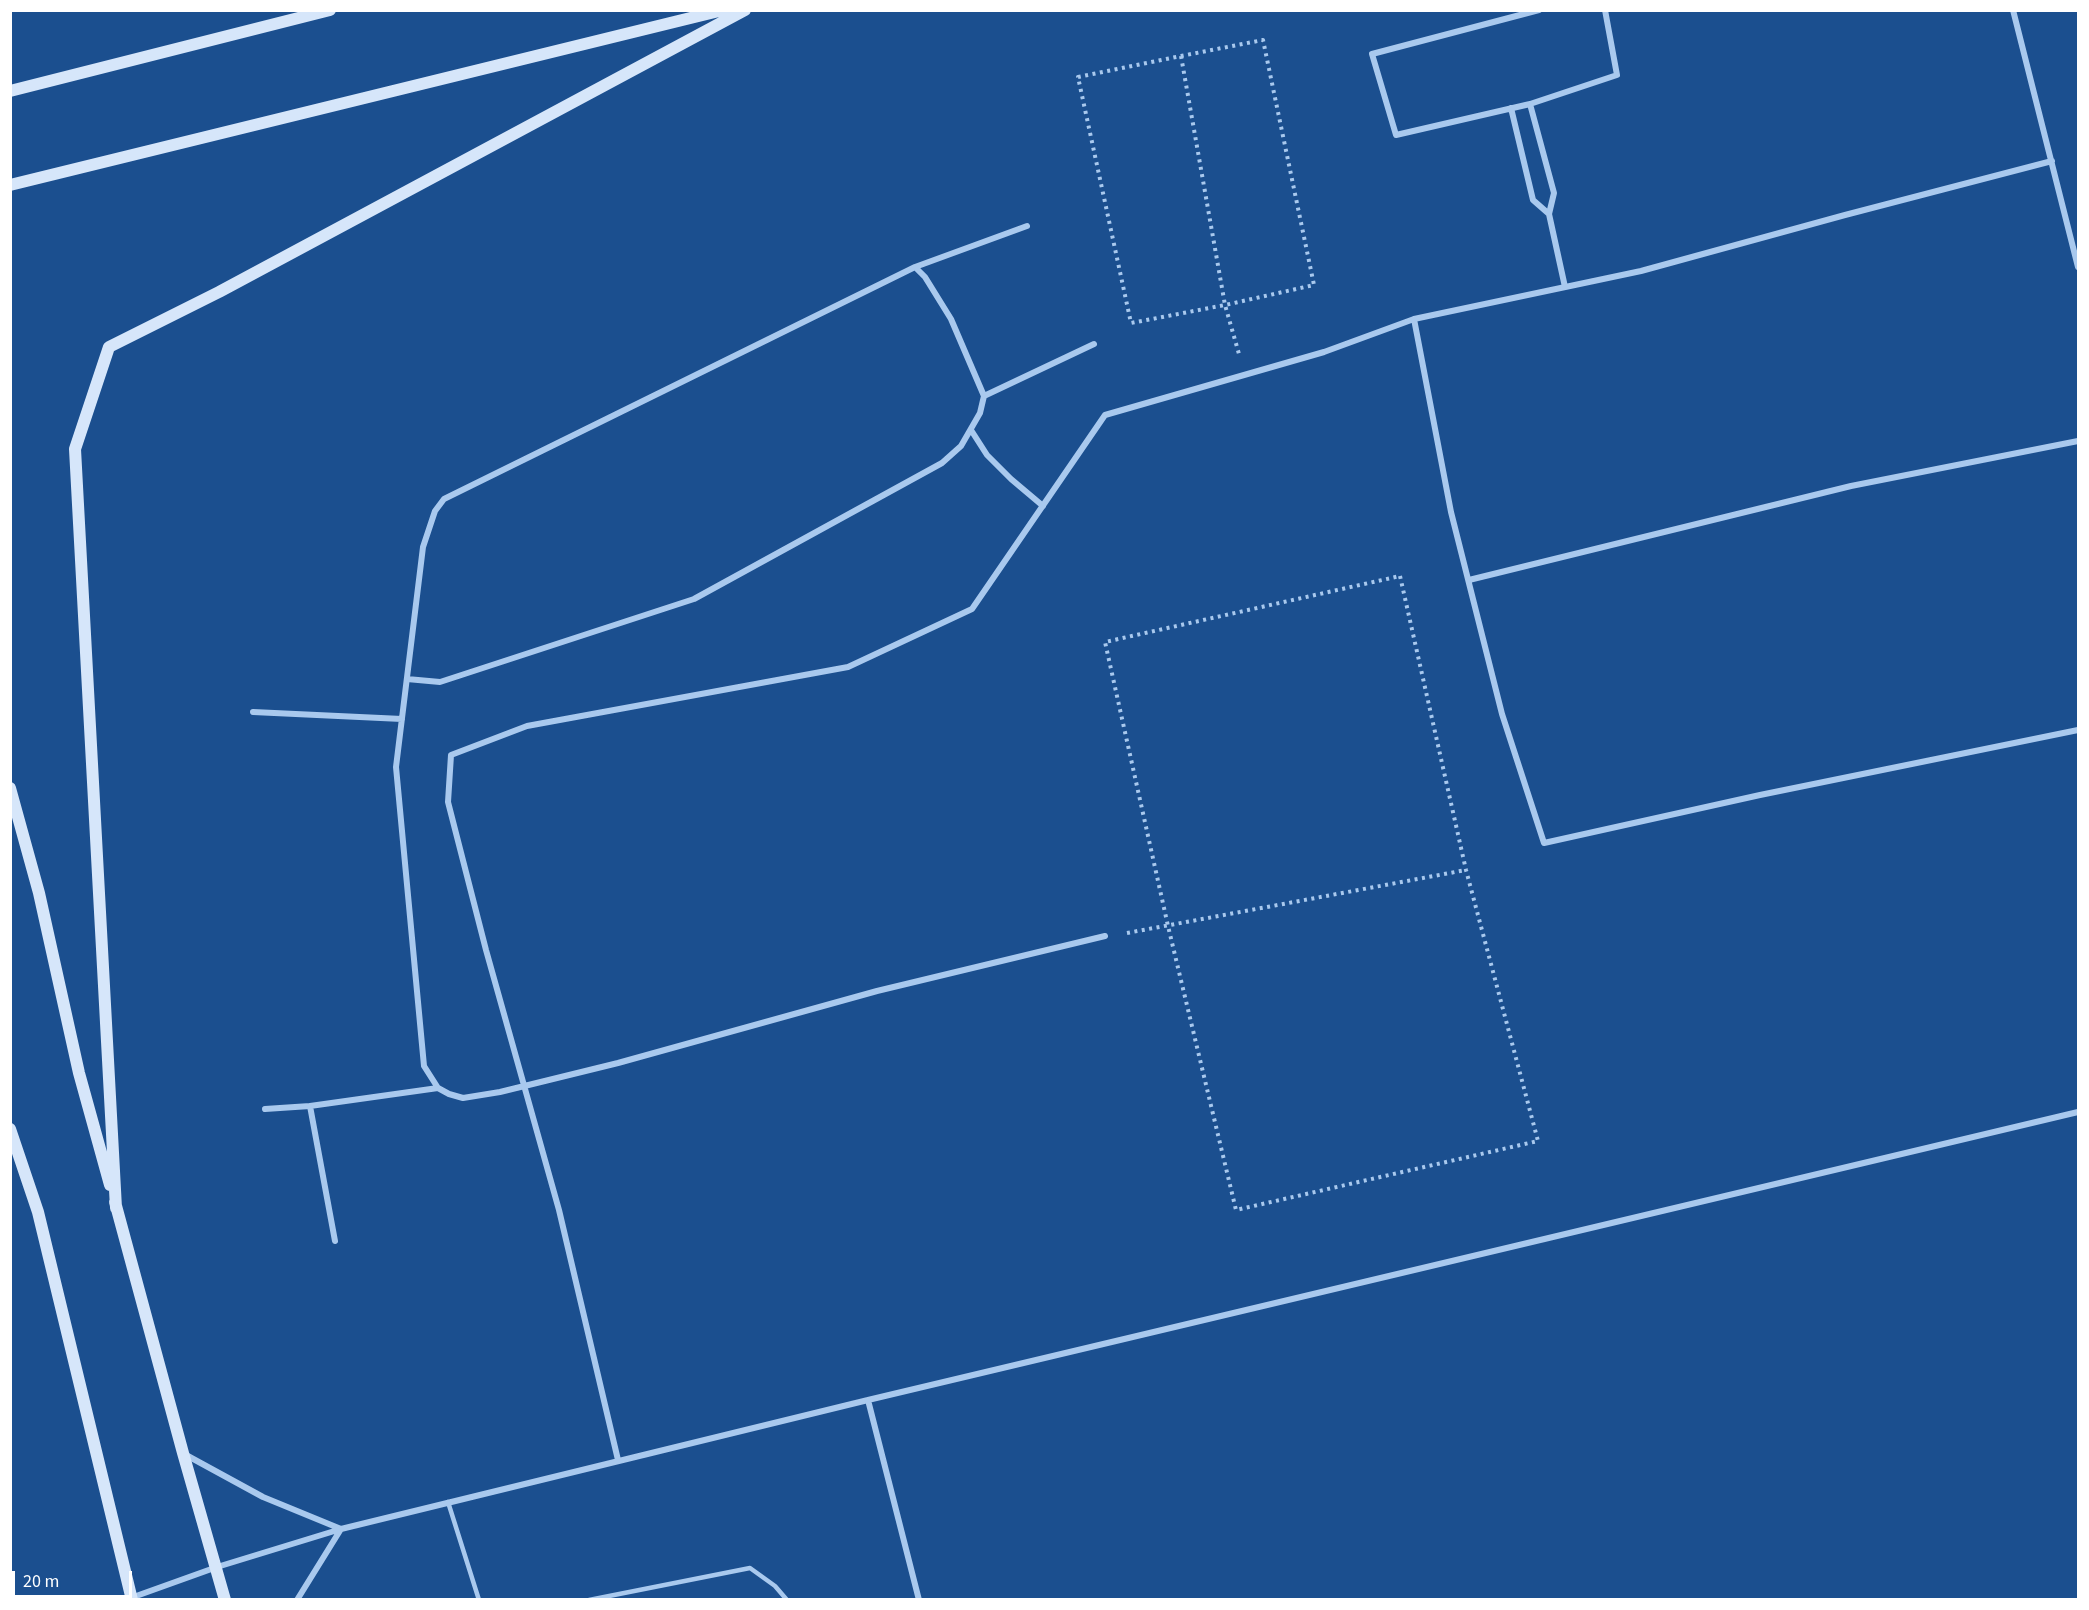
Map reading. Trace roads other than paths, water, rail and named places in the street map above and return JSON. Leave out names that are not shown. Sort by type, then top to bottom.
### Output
[{"type":"main road","points":[[10,91],[330,10]]},
{"type":"main road","points":[[10,185],[723,10]]},
{"type":"main road","points":[[116,1208],[75,449],[110,348],[745,10]]},
{"type":"main road","points":[[10,788],[39,893],[79,1073],[225,1599]]},
{"type":"main road","points":[[10,1129],[38,1212],[130,1599]]},
{"type":"street","points":[[1539,10],[1372,54],[1396,135],[1530,104],[1617,75],[1605,10]]},
{"type":"street","points":[[2013,10],[2079,267]]},
{"type":"street","points":[[1530,104],[1554,193],[1549,214],[1565,287]]},
{"type":"street","points":[[1510,108],[1533,200],[1549,214]]},
{"type":"street","points":[[618,1460],[559,1210],[448,802],[451,755],[527,726],[848,668],[972,609],[1105,415],[1324,352],[1414,319],[1641,271],[1845,214],[2052,161]]},
{"type":"street","points":[[1027,226],[915,267],[444,499],[435,511],[429,523],[423,547],[396,767],[422,1056],[424,1066],[438,1088],[463,1098],[525,1087],[877,991],[1105,936]]},
{"type":"street","points":[[407,679],[440,682],[694,599],[942,463],[961,446],[980,413],[984,396],[951,319],[925,276],[915,267]]},
{"type":"street","points":[[1414,319],[1451,512],[1502,714],[1544,843],[1760,795],[2079,730]]},
{"type":"street","points":[[984,396],[1094,344]]},
{"type":"street","points":[[971,430],[987,455],[1043,506]]},
{"type":"street","points":[[1469,580],[1851,486],[2079,441]]},
{"type":"street","points":[[253,712],[402,720]]},
{"type":"street","points":[[266,1109],[310,1106],[438,1088]]},
{"type":"street","points":[[310,1106],[335,1241]]},
{"type":"street","points":[[130,1599],[217,1567],[341,1529],[448,1502],[2079,1112]]},
{"type":"street","points":[[868,1400],[919,1599]]},
{"type":"street","points":[[183,1453],[263,1497],[341,1529]]},
{"type":"street","points":[[297,1599],[341,1529]]},
{"type":"lane","points":[[448,1502],[479,1599]]},
{"type":"lane","points":[[589,1599],[750,1568],[775,1586],[787,1599]]}]
